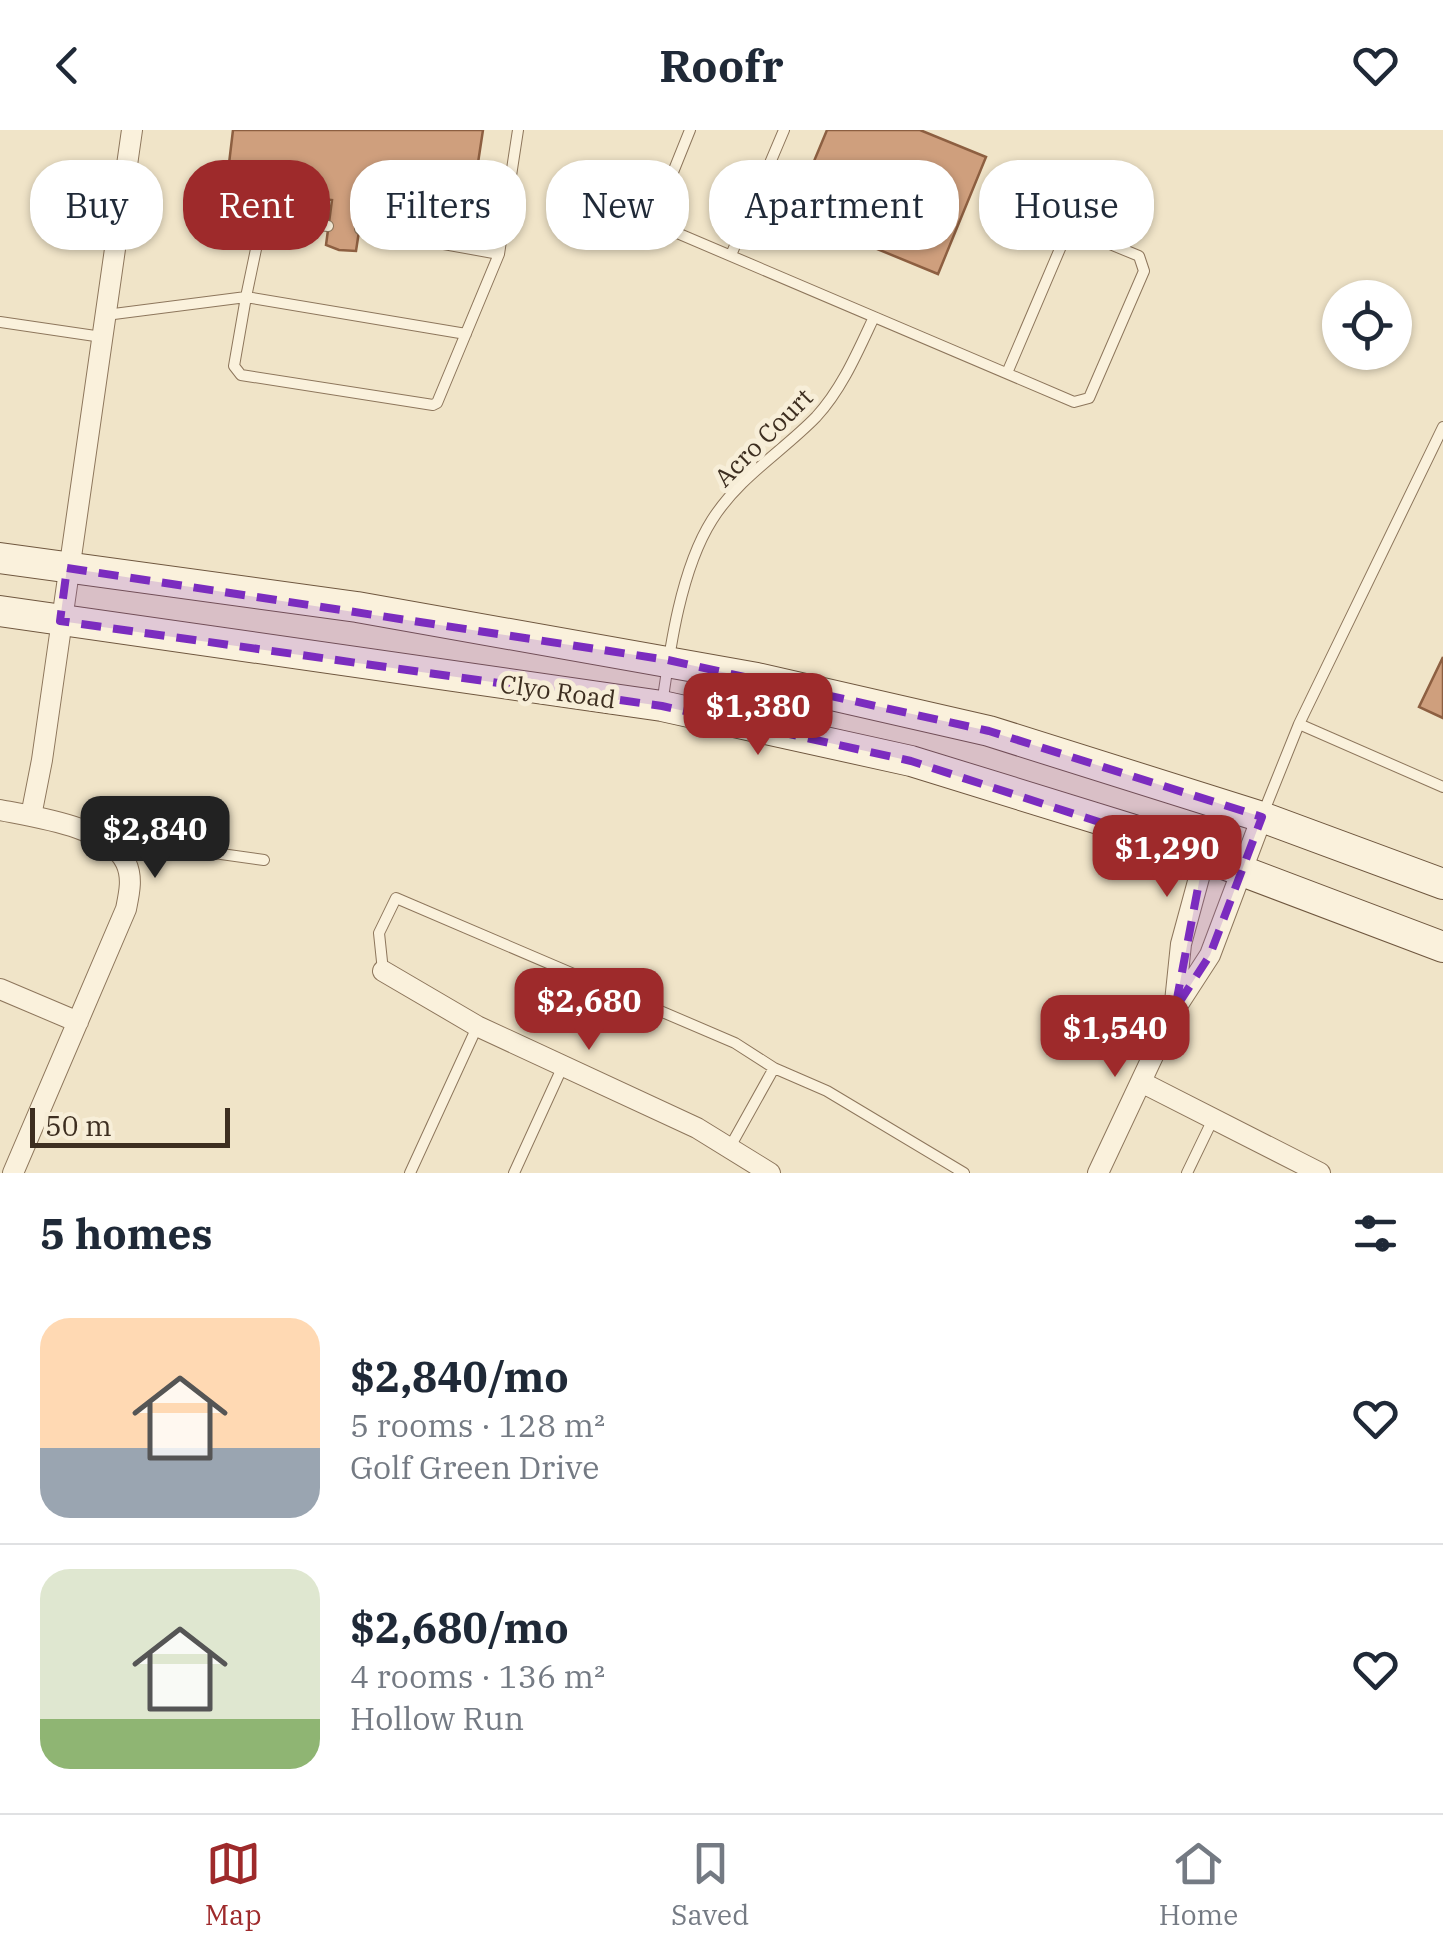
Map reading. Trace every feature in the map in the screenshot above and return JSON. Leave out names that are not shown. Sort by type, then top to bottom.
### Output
[{"type":"street","points":[[30,816],[42,760],[132,130]]},
{"type":"street","name":"Clyo Road","points":[[0,558],[357,606],[668,660],[989,731],[1262,817],[1443,884]]},
{"type":"street","name":"Clyo Road","points":[[0,611],[662,706],[911,761],[1131,829],[1443,947]]},
{"type":"street","points":[[1175,1009],[1181,944],[1219,804]]},
{"type":"street","points":[[0,810],[82,831],[108,842],[128,866],[130,885],[126,909],[13,1173]]},
{"type":"street","points":[[1098,1173],[1175,1009],[1210,955],[1262,817]]},
{"type":"street","points":[[383,971],[477,1026],[697,1128],[770,1173]]},
{"type":"street","points":[[0,989],[78,1022]]},
{"type":"street","points":[[1141,1082],[1320,1173]]},
{"type":"lane","points":[[256,250],[234,366],[241,375],[438,403],[499,254],[518,130]]},
{"type":"lane","points":[[690,130],[657,212],[663,227],[1074,402],[1089,398],[1144,271],[1140,256],[1082,232],[1065,237],[1006,373]]},
{"type":"lane","points":[[731,255],[784,130]]},
{"type":"lane","points":[[477,250],[499,254]]},
{"type":"lane","points":[[105,315],[246,298],[466,334]]},
{"type":"lane","name":"Acro Court","points":[[662,706],[668,660],[690,570],[712,520],[746,479],[818,415],[848,371],[874,317]]},
{"type":"lane","points":[[0,322],[102,337]]},
{"type":"lane","points":[[1262,817],[1299,724],[1443,426]]},
{"type":"lane","points":[[1299,724],[1443,787]]},
{"type":"lane","points":[[119,851],[157,844],[264,860]]},
{"type":"lane","points":[[383,971],[379,934],[396,898],[735,1043],[774,1068],[827,1091],[964,1173]]},
{"type":"lane","points":[[410,1173],[477,1026]]},
{"type":"lane","points":[[514,1173],[562,1068]]},
{"type":"lane","points":[[730,1147],[774,1068]]},
{"type":"lane","points":[[1187,1173],[1213,1119]]},
{"type":"highlighted area","points":[[67,568],[668,660],[989,731],[1262,817],[1210,955],[1175,1009],[1204,856],[911,761],[662,706],[60,621]]},
{"type":"building","points":[[233,130],[483,130],[478,160],[350,160],[350,250],[356,251],[339,250],[330,247],[330,160],[229,160]]},
{"type":"building","points":[[827,130],[920,130],[986,157],[979,160],[979,174],[959,223],[959,160],[814,160]]},
{"type":"building","points":[[880,250],[948,250],[938,274]]},
{"type":"building","points":[[1443,657],[1443,718],[1419,707]]}]
